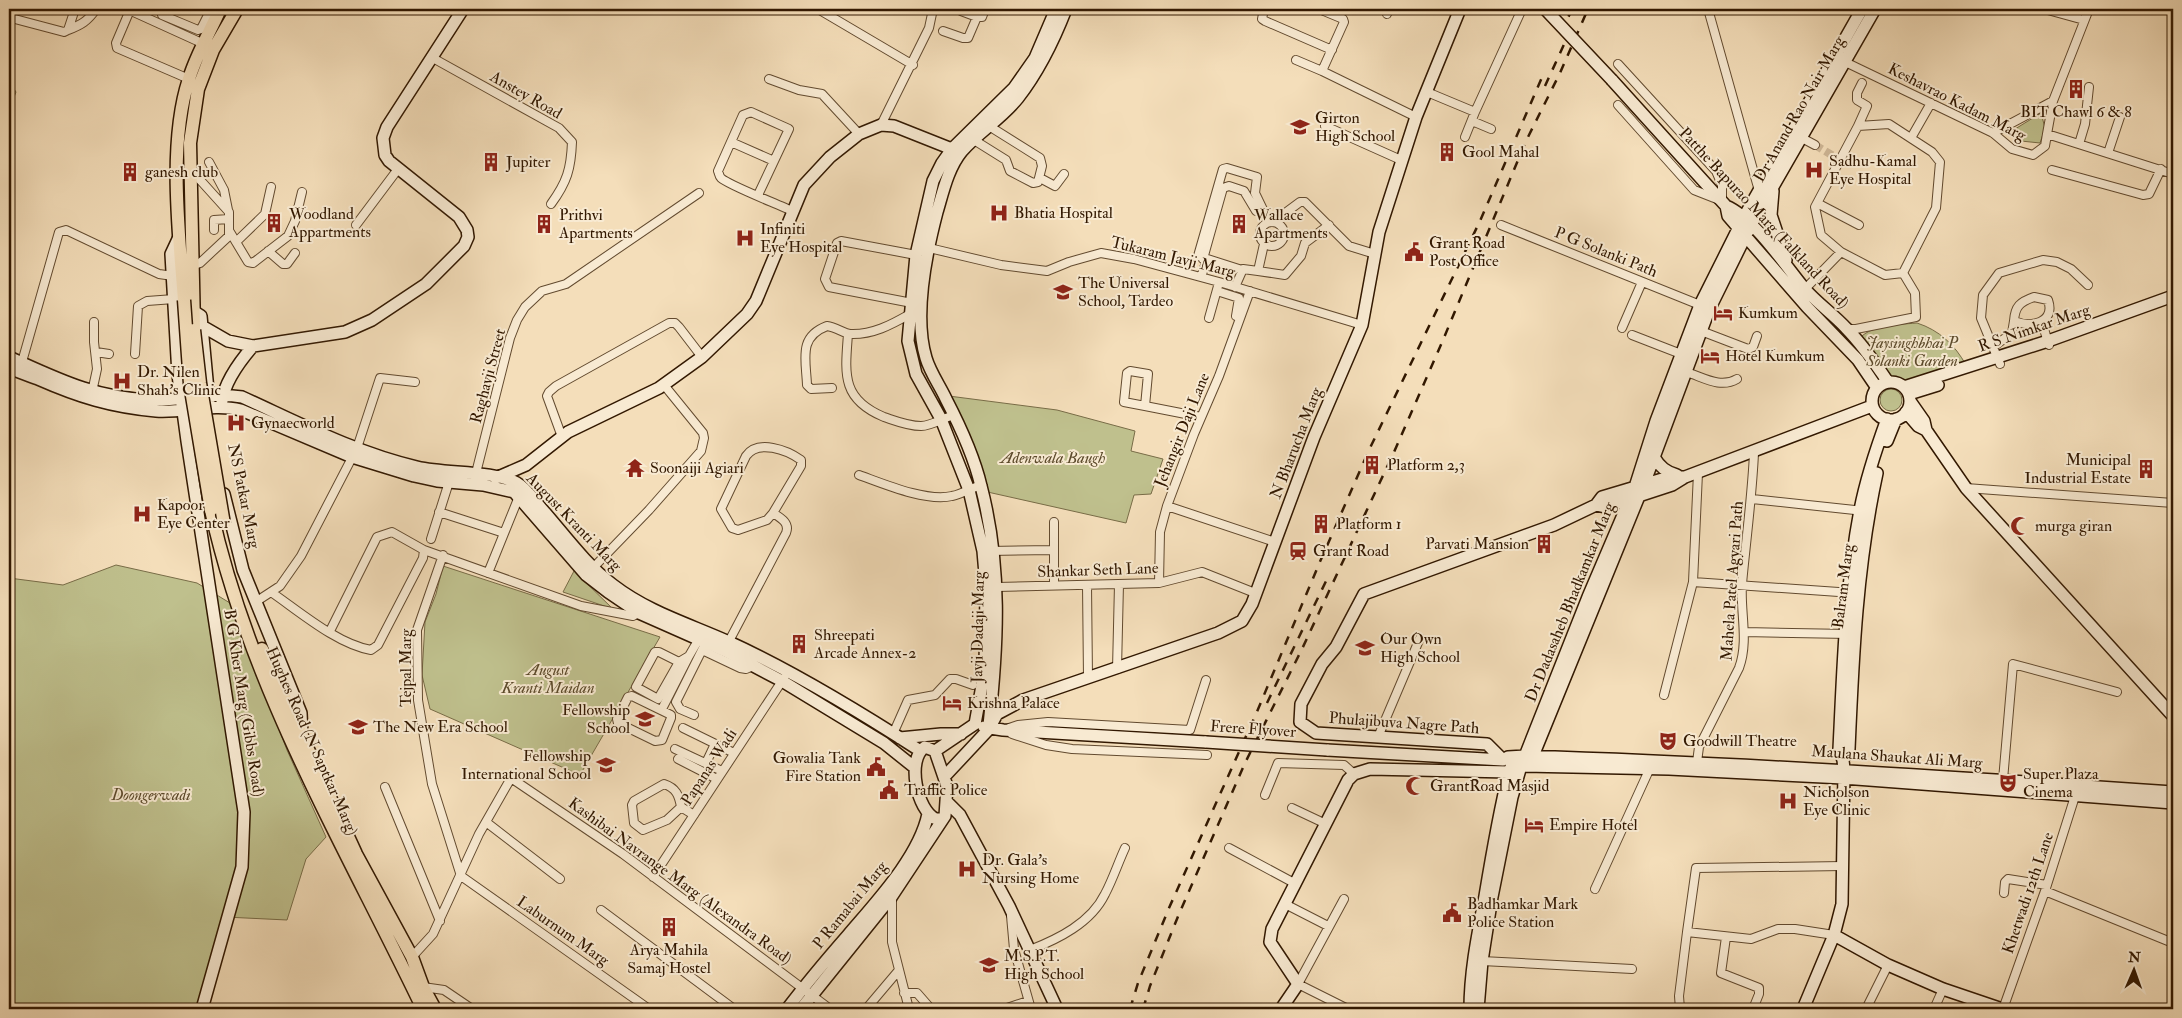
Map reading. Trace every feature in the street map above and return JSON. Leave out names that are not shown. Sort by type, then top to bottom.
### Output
[{"type":"main road","points":[[219,523],[211,510],[190,384],[179,300],[177,150],[189,79],[220,9]]},
{"type":"main road","points":[[238,9],[213,50],[198,89],[190,143],[189,168],[193,311],[198,327],[200,383],[219,523],[256,637],[356,854],[412,957],[423,987],[435,1009]]},
{"type":"main road","points":[[198,327],[228,341],[248,346],[345,332],[372,320],[426,284],[464,246],[468,237],[467,230],[459,217],[398,169],[385,155],[383,138],[402,102],[463,9]]},
{"type":"main road","name":"Javji Dadaji Marg","points":[[1052,32],[1056,9]]},
{"type":"main road","name":"Javji Dadaji Marg","points":[[955,153],[974,140],[1017,99],[1066,9]]},
{"type":"main road","name":"N Bharucha Marg","points":[[988,729],[997,714],[1014,705],[1218,633],[1242,621],[1252,604],[1314,437],[1362,326],[1379,232],[1401,160],[1416,117],[1460,9]]},
{"type":"main road","name":"Patthe Bapurao Marg (Falkland Road)","points":[[1545,9],[1724,203],[1738,210],[1787,264],[1805,289],[1846,329],[1863,357],[1888,382]]},
{"type":"main road","name":"Dr Anand Rao Nair Marg","points":[[1747,221],[1759,191],[1862,9]]},
{"type":"main road","name":"Dr Anand Rao Nair Marg","points":[[1747,221],[1774,185],[1800,136],[1846,62],[1875,9]]},
{"type":"main road","name":"Javji Dadaji Marg","points":[[980,509],[969,490],[941,419],[916,374],[908,341],[911,309],[921,250],[955,153],[1029,74]]},
{"type":"main road","points":[[478,481],[499,477],[526,465],[562,437],[664,385],[702,357],[747,314],[756,300],[804,185],[830,157],[859,134],[885,126],[894,126],[902,132],[955,153]]},
{"type":"main road","points":[[1774,185],[1771,215],[1787,264]]},
{"type":"main road","points":[[1724,203],[1728,216],[1807,307],[1863,357],[1877,388]]},
{"type":"main road","name":"Dr Dadasaheb Bhadkamkar Marg","points":[[1470,1009],[1474,946],[1485,896],[1492,844],[1514,762],[1654,457],[1709,310],[1747,221]]},
{"type":"main road","name":"Dr Dadasaheb Bhadkamkar Marg","points":[[1637,491],[1656,422],[1700,305],[1742,232]]},
{"type":"main road","name":"B G Kher Marg (Gibbs Road)","points":[[179,237],[171,254],[173,276],[179,300],[178,375],[244,812],[242,866],[202,1009]]},
{"type":"main road","name":"Javji Dadaji Marg","points":[[921,250],[921,336],[926,359],[954,415],[981,485],[980,509],[997,587],[994,670],[988,729]]},
{"type":"main road","name":"R S Nimkar Marg","points":[[2049,343],[2173,296]]},
{"type":"main road","name":"R S Nimkar Marg","points":[[1907,394],[1997,356],[2049,343],[2173,302]]},
{"type":"main road","name":"NS Patkar Marg","points":[[198,327],[209,395],[216,408],[223,490],[244,570],[301,712],[302,736]]},
{"type":"main road","points":[[216,408],[248,346]]},
{"type":"main road","points":[[9,357],[92,392],[121,398],[181,399]]},
{"type":"main road","name":"August Kranti Marg","points":[[9,368],[91,400],[121,407],[183,411],[216,408],[240,410],[270,416]]},
{"type":"main road","points":[[158,399],[170,391],[178,375]]},
{"type":"main road","points":[[1906,412],[1891,419],[1877,414],[1872,406],[1872,399],[1877,388],[1888,382],[1894,382],[1907,394],[1924,421],[1926,430],[1966,488],[2173,716]]},
{"type":"main road","name":"August Kranti Marg","points":[[181,399],[223,394],[242,397],[270,416],[355,453],[387,463],[414,476],[449,482],[478,481]]},
{"type":"main road","points":[[1907,394],[1906,412],[1918,426],[1926,430]]},
{"type":"main road","points":[[1637,491],[1672,485],[1685,478],[1872,406]]},
{"type":"main road","name":"Balram Marg","points":[[1803,1009],[1834,934],[1842,904],[1843,769],[1839,748],[1847,687],[1853,593],[1864,511],[1875,466],[1891,419]]},
{"type":"main road","points":[[1654,457],[1667,472],[1685,478]]},
{"type":"main road","name":"August Kranti Marg","points":[[387,463],[433,470],[518,490]]},
{"type":"main road","points":[[518,490],[526,465]]},
{"type":"main road","name":"August Kranti Marg","points":[[499,477],[518,490],[590,571],[613,586],[643,610],[704,639],[727,646],[897,736],[919,750]]},
{"type":"main road","name":"Phulajibuva Nagre Path","points":[[1514,762],[1488,744],[1316,733],[1300,722],[1301,704],[1322,664],[1336,647],[1364,594],[1554,525],[1596,505],[1602,497],[1637,491]]},
{"type":"main road","points":[[198,513],[219,523]]},
{"type":"main road","name":"Hughes Road (N Saptkar Marg)","points":[[219,523],[250,640],[292,744],[323,812],[379,918],[399,964],[423,1009]]},
{"type":"main road","name":"Javji Dadaji Marg","points":[[975,724],[985,669],[988,551]]},
{"type":"main road","name":"August Kranti Marg","points":[[785,677],[884,743],[914,767]]},
{"type":"main road","points":[[935,751],[975,724],[988,729],[1003,730]]},
{"type":"main road","points":[[945,776],[988,729]]},
{"type":"main road","name":"Frere Flyover","points":[[1003,730],[1514,762]]},
{"type":"main road","points":[[897,736],[961,734]]},
{"type":"main road","points":[[941,818],[936,819],[928,814],[915,779],[914,767],[919,750],[925,747],[935,751],[945,776],[947,802],[960,815],[1009,906],[1056,1006]]},
{"type":"main road","points":[[1281,1009],[1298,984],[1270,942],[1272,929],[1348,780],[1354,774],[1370,769],[1514,762]]},
{"type":"main road","name":"Dr Dadasaheb Bhadkamkar Marg","points":[[1478,1009],[1482,961],[1510,806],[1514,762]]},
{"type":"main road","name":"Maulana Shaukat Ali Marg","points":[[1514,762],[1697,762],[1843,769],[2003,780],[2173,803]]},
{"type":"main road","name":"Maulana Shaukat Ali Marg","points":[[1514,762],[1650,768],[1843,769],[2076,791],[2173,792]]},
{"type":"main road","name":"P Ramabai Marg","points":[[786,1009],[807,992],[890,890],[941,818],[945,816],[947,802]]},
{"type":"main road","name":"P Ramabai Marg","points":[[890,890],[917,843],[926,825],[928,814]]},
{"type":"main road","points":[[1834,934],[1888,965],[1944,989],[2002,1009]]},
{"type":"main road","points":[[399,964],[412,957]]},
{"type":"main road","name":"P Ramabai Marg","points":[[801,1009],[807,992]]},
{"type":"street","points":[[68,30],[75,9]]},
{"type":"street","points":[[9,15],[11,18],[64,32],[90,19],[96,9]]},
{"type":"street","points":[[189,79],[117,48],[116,43],[129,9],[204,44]]},
{"type":"street","points":[[161,9],[162,15],[198,30],[201,29],[211,9]]},
{"type":"street","points":[[818,9],[913,65]]},
{"type":"street","points":[[885,126],[930,28],[933,9]]},
{"type":"street","points":[[960,9],[977,17],[982,17],[985,9]]},
{"type":"street","points":[[1264,9],[1262,18],[1265,21],[1332,50]]},
{"type":"street","points":[[1319,9],[1344,20],[1322,71]]},
{"type":"street","points":[[1465,137],[1522,9]]},
{"type":"street","points":[[1708,9],[1759,191]]},
{"type":"street","points":[[2044,9],[2084,20]]},
{"type":"street","points":[[2047,134],[2053,101],[2089,9]]},
{"type":"street","points":[[943,31],[968,38],[977,17]]},
{"type":"street","name":"Keshavrao Kadam Marg","points":[[1835,57],[1993,132],[2012,149],[2032,154],[2045,146],[2047,134],[2173,174]]},
{"type":"street","name":"Anstey Road","points":[[431,58],[559,128],[572,142],[571,164],[565,185],[551,204]]},
{"type":"street","points":[[1296,60],[1416,117]]},
{"type":"street","points":[[1618,64],[1716,171],[1722,185],[1724,203],[1694,190],[1618,104]]},
{"type":"street","points":[[769,78],[799,90],[822,94],[859,134]]},
{"type":"street","points":[[1862,83],[1857,93],[1857,100],[1867,106],[1858,126],[1838,158],[1815,207],[1821,235],[1841,252],[1885,275],[1903,273]]},
{"type":"street","points":[[2079,144],[2085,124],[2089,87]]},
{"type":"street","points":[[1427,92],[1475,112]]},
{"type":"street","points":[[1993,132],[2053,101]]},
{"type":"street","points":[[1912,138],[1931,103]]},
{"type":"street","points":[[758,195],[789,129],[751,112],[743,115],[718,171],[721,178],[792,211]]},
{"type":"street","points":[[2108,153],[2120,117]]},
{"type":"street","points":[[1472,121],[1491,129]]},
{"type":"street","points":[[1858,126],[1889,124],[1932,152],[1940,162],[1936,208],[1903,273]]},
{"type":"street","points":[[974,140],[1006,160],[1012,172],[1033,183],[1038,182],[1042,162],[1036,154],[989,126]]},
{"type":"street","points":[[1325,126],[1401,160]]},
{"type":"street","points":[[1800,136],[1815,145]]},
{"type":"street","points":[[731,142],[774,161]]},
{"type":"street","points":[[209,162],[224,190],[230,232],[248,262],[253,263],[288,236],[292,230],[302,192]]},
{"type":"street","points":[[189,168],[229,216]]},
{"type":"street","points":[[1329,225],[1305,243],[1301,256],[1285,275],[1246,268],[1242,270],[1198,257],[1224,169],[1227,168],[1257,177],[1255,193],[1271,222],[1281,226],[1284,230],[1283,240],[1276,246],[1264,244],[1260,239],[1262,226],[1271,222],[1302,202],[1307,203],[1329,225],[1349,246],[1375,254]]},
{"type":"street","points":[[356,225],[398,169]]},
{"type":"street","points":[[2052,170],[2143,195],[2149,194],[2152,190],[2162,169]]},
{"type":"street","points":[[1040,178],[1055,186],[1064,174]]},
{"type":"street","points":[[1201,277],[1223,188],[1229,186],[1244,191],[1256,211]]},
{"type":"street","points":[[236,242],[265,214],[271,187]]},
{"type":"street","name":"Raghavji Street","points":[[478,481],[510,338],[525,307],[542,292],[566,284],[698,193]]},
{"type":"street","points":[[1817,203],[1859,225]]},
{"type":"street","points":[[214,230],[214,220],[229,216]]},
{"type":"street","name":"P G Solanki Path","points":[[1501,225],[1700,305]]},
{"type":"street","points":[[22,362],[60,232],[66,230],[159,274],[173,276]]},
{"type":"street","points":[[191,266],[200,263],[229,236],[230,232]]},
{"type":"street","name":"Tukaram Javji Marg","points":[[911,309],[829,287],[825,278],[837,243],[841,241],[921,250],[1001,265],[1047,271],[1100,253],[1219,282],[1362,326]]},
{"type":"street","points":[[1258,271],[1264,244]]},
{"type":"street","points":[[268,251],[283,264],[287,264],[295,253]]},
{"type":"street","points":[[1805,289],[1841,252]]},
{"type":"street","points":[[1997,356],[1980,318],[1983,296],[1999,273],[2043,260],[2057,262],[2071,269],[2088,285]]},
{"type":"street","points":[[1235,287],[1242,270]]},
{"type":"street","points":[[1846,329],[1856,329],[1916,317],[1916,292],[1903,273]]},
{"type":"street","points":[[1209,318],[1219,282]]},
{"type":"street","points":[[1622,328],[1642,282]]},
{"type":"street","points":[[1217,291],[1239,298]]},
{"type":"street","points":[[1238,323],[1235,320],[1239,298],[1250,291]]},
{"type":"street","name":"Jehangir Daji Lane","points":[[1159,583],[1160,532],[1166,506],[1250,291]]},
{"type":"street","points":[[1997,356],[2012,333],[2016,306],[2021,302],[2034,298],[2048,300],[2050,305],[2047,317],[2042,323],[2021,324],[2014,321]]},
{"type":"street","points":[[135,354],[138,306],[147,301],[179,300]]},
{"type":"street","points":[[832,388],[811,389],[808,387],[806,343],[815,332],[828,326],[839,328],[848,334],[872,332],[889,326],[911,309]]},
{"type":"street","points":[[92,392],[97,369],[94,322]]},
{"type":"street","points":[[562,437],[547,396],[556,386],[669,323],[675,323],[702,357]]},
{"type":"street","points":[[2042,323],[2049,343]]},
{"type":"street","points":[[1701,331],[1748,348],[1753,347],[1757,336]]},
{"type":"street","points":[[848,334],[846,370],[852,393],[859,403],[871,411],[909,425],[923,426],[954,415]]},
{"type":"street","points":[[1632,335],[1680,354]]},
{"type":"street","points":[[96,352],[109,354]]},
{"type":"street","points":[[1145,406],[1148,374],[1129,371],[1124,402],[1201,417]]},
{"type":"street","points":[[1686,372],[1719,384],[1732,382],[1737,379]]},
{"type":"street","points":[[257,601],[271,592],[288,576],[301,556],[355,453],[380,378],[415,382]]},
{"type":"street","points":[[590,571],[649,510],[701,450],[704,438],[703,433],[664,385]]},
{"type":"street","points":[[758,447],[766,447],[795,456],[801,460],[801,466],[773,512],[767,520],[738,530],[732,528],[720,509],[746,456],[758,447]]},
{"type":"street","name":"Mahela Patel Agyari Path","points":[[1697,762],[1699,747],[1742,662],[1744,632],[1742,586],[1752,499],[1754,453]]},
{"type":"street","points":[[1664,695],[1693,582],[1698,473]]},
{"type":"street","points":[[859,475],[926,495],[942,497],[953,496],[981,485]]},
{"type":"street","points":[[431,539],[449,482]]},
{"type":"street","points":[[1966,488],[2173,503]]},
{"type":"street","points":[[488,573],[518,490]]},
{"type":"street","points":[[1752,499],[1864,511]]},
{"type":"street","points":[[1166,506],[1275,542]]},
{"type":"street","points":[[439,512],[504,533]]},
{"type":"street","points":[[727,646],[788,528],[786,523],[773,512]]},
{"type":"street","points":[[1054,522],[1054,585]]},
{"type":"street","points":[[330,631],[377,538],[392,532],[424,550],[443,555],[581,606],[634,616],[643,610]]},
{"type":"street","points":[[271,592],[357,647],[372,650],[378,645],[423,558],[424,550]]},
{"type":"street","points":[[988,551],[1054,550]]},
{"type":"street","name":"Tejpal Marg","points":[[443,555],[417,630],[418,700],[432,784],[461,876]]},
{"type":"street","name":"Shankar Seth Lane","points":[[997,587],[1159,583],[1202,572],[1255,594]]},
{"type":"street","points":[[1693,582],[1853,593]]},
{"type":"street","points":[[1117,669],[1119,584]]},
{"type":"street","points":[[1087,585],[1088,678]]},
{"type":"street","points":[[1744,632],[1849,634]]},
{"type":"street","points":[[1378,737],[1420,638]]},
{"type":"street","points":[[662,709],[689,656],[704,639]]},
{"type":"street","points":[[704,639],[740,668],[746,669],[758,663]]},
{"type":"street","points":[[694,715],[680,709],[676,702],[704,639]]},
{"type":"street","points":[[679,662],[659,652],[655,652],[636,687],[658,699],[679,662],[689,656]]},
{"type":"street","points":[[2003,780],[2013,664],[2117,692]]},
{"type":"street","name":"Papanas Wadi","points":[[653,877],[785,677]]},
{"type":"street","points":[[897,736],[908,700],[935,695],[950,679],[956,679],[973,685]]},
{"type":"street","points":[[1003,730],[1018,725],[1048,722],[1190,730],[1206,680]]},
{"type":"street","points":[[631,696],[662,709],[670,713],[672,718],[664,738],[660,741],[655,741],[618,723],[617,719],[631,696]]},
{"type":"street","points":[[683,728],[734,754]]},
{"type":"street","points":[[1003,730],[1046,745],[1072,749],[1206,755]]},
{"type":"street","points":[[706,763],[716,744]]},
{"type":"street","points":[[675,749],[722,771]]},
{"type":"street","points":[[678,759],[717,779]]},
{"type":"street","points":[[1264,795],[1278,763],[1344,765],[1354,774]]},
{"type":"street","points":[[1594,889],[1650,768]]},
{"type":"street","name":"Kashibai Navrange Marg (Alexandra Road)","points":[[486,822],[511,778],[653,877],[830,1009]]},
{"type":"street","points":[[681,807],[667,820],[643,830],[634,823],[632,805],[634,801],[664,784],[670,786],[677,793],[681,807],[694,815]]},
{"type":"street","points":[[385,787],[440,921]]},
{"type":"street","name":"Khetwadi 12th Lane","points":[[2002,1009],[2046,888],[2076,791]]},
{"type":"street","points":[[1292,808],[1326,824]]},
{"type":"street","points":[[412,957],[433,934],[486,822],[560,879]]},
{"type":"street","points":[[1030,950],[1055,940],[1086,919],[1104,896],[1125,848]]},
{"type":"street","points":[[1229,848],[1296,884]]},
{"type":"street","points":[[1680,1009],[1679,996],[1696,868],[1843,866]]},
{"type":"street","name":"Laburnum Marg","points":[[461,876],[649,1009]]},
{"type":"street","points":[[2004,893],[2005,882],[2008,879],[2046,888],[2173,943]]},
{"type":"street","points":[[890,890],[892,942],[909,1009]]},
{"type":"street","points":[[1344,899],[1298,984],[1348,1009]]},
{"type":"street","points":[[1285,904],[1328,926]]},
{"type":"street","points":[[1004,1009],[1030,1005],[1014,949],[1009,906]]},
{"type":"street","points":[[601,910],[734,1009]]},
{"type":"street","points":[[1687,932],[1751,939],[1778,929],[1795,929],[1834,934]]},
{"type":"street","points":[[1726,936],[1721,973],[1759,988],[1759,994],[1752,1009]]},
{"type":"street","points":[[1482,961],[1632,969]]},
{"type":"street","points":[[1866,1009],[1888,965]]},
{"type":"street","points":[[866,1009],[899,970]]},
{"type":"street","points":[[423,987],[444,990],[472,1009]]},
{"type":"street","points":[[1934,1009],[1944,989]]},
{"type":"street","points":[[904,993],[917,993],[931,1009]]},
{"type":"green space","points":[[9,85],[16,92],[9,110]]},
{"type":"green space","points":[[2041,113],[2045,128],[2040,143],[2021,141],[2007,134]]},
{"type":"green space","name":"Jaysinghbhai P Solanki Garden","points":[[1917,323],[1946,339],[1966,365],[1909,384],[1878,373],[1856,342],[1868,332],[1884,326]]},
{"type":"green space","points":[[1891,389],[1899,392],[1902,400],[1899,408],[1891,411],[1883,408],[1880,400],[1883,392]]},
{"type":"green space","name":"Adenwala Baugh","points":[[941,395],[1057,410],[1135,431],[1131,451],[1163,459],[1151,494],[1134,495],[1126,523],[983,491]]},
{"type":"green space","name":"Doongerwadi","points":[[116,565],[197,583],[230,603],[287,750],[326,837],[306,859],[287,920],[225,917],[199,1009],[9,1009],[9,578],[63,585]]},
{"type":"green space","name":"August Kranti Maidan","points":[[443,566],[660,637],[580,775],[430,709],[422,675],[425,622],[436,594]]},
{"type":"green space","points":[[574,571],[613,609],[563,592]]},
{"type":"tunnel","points":[[1815,145],[1835,157]]},
{"type":"railway","points":[[1561,33],[1572,9]]},
{"type":"railway","points":[[1143,1009],[1150,986],[1179,914],[1245,763],[1302,649],[1394,452],[1526,141],[1560,73],[1588,9]]},
{"type":"railway","points":[[1545,86],[1572,27]]},
{"type":"railway","points":[[1130,1009],[1138,983],[1169,908],[1256,714],[1369,450],[1480,221],[1543,75]]},
{"type":"railway","points":[[1267,703],[1328,577]]},
{"type":"place","name":"BIT Chawl 6 & 8","points":[[2076,89]]},
{"type":"place","name":"Girton High School","points":[[1300,127]]},
{"type":"place","name":"Gool Mahal","points":[[1447,152]]},
{"type":"place","name":"Jupiter","points":[[491,162]]},
{"type":"place","name":"Sadhu-Kamal Eye Hospital","points":[[1814,170]]},
{"type":"place","name":"ganesh club","points":[[130,172]]},
{"type":"place","name":"Bhatia Hospital","points":[[999,213]]},
{"type":"place","name":"Woodland Appartments","points":[[274,223]]},
{"type":"place","name":"Prithvi Apartments","points":[[544,224]]},
{"type":"place","name":"Wallace Apartments","points":[[1239,224]]},
{"type":"place","name":"Infiniti Eye Hospital","points":[[745,238]]},
{"type":"place","name":"Grant Road Post Office","points":[[1414,252]]},
{"type":"place","name":"The Universal School, Tardeo","points":[[1063,292]]},
{"type":"place","name":"Kumkum","points":[[1723,313]]},
{"type":"place","name":"Hotel Kumkum","points":[[1710,356]]},
{"type":"place","name":"Dr. Nilen Shah's Clinic","points":[[122,381]]},
{"type":"place","name":"Gynaecworld","points":[[236,423]]},
{"type":"place","name":"Platform 2,3","points":[[1372,465]]},
{"type":"place","name":"Soonaiji Agiari","points":[[635,468]]},
{"type":"place","name":"Municipal Industrial Estate","points":[[2146,469]]},
{"type":"place","name":"Kapoor Eye Center","points":[[142,514]]},
{"type":"place","name":"Platform 1","points":[[1321,524]]},
{"type":"place","name":"murga giran","points":[[2020,526]]},
{"type":"place","name":"Parvati Mansion","points":[[1544,544]]},
{"type":"place","name":"Grant Road","points":[[1298,551]]},
{"type":"place","name":"Shreepati Arcade Annex-2","points":[[799,644]]},
{"type":"place","name":"Our Own High School","points":[[1365,648]]},
{"type":"place","name":"Krishna Palace","points":[[952,703]]},
{"type":"place","name":"Fellowship School","points":[[645,719]]},
{"type":"place","name":"The New Era School","points":[[358,727]]},
{"type":"place","name":"Goodwill Theatre","points":[[1668,741]]},
{"type":"place","name":"Fellowship International School","points":[[606,765]]},
{"type":"place","name":"Gowalia Tank Fire Station","points":[[876,767]]},
{"type":"place","name":"Super Plaza Cinema","points":[[2008,783]]},
{"type":"place","name":"GrantRoad Masjid","points":[[1415,786]]},
{"type":"place","name":"Traffic Police","points":[[889,790]]},
{"type":"place","name":"Nicholson Eye Clinic","points":[[1788,801]]},
{"type":"place","name":"Empire Hotel","points":[[1534,825]]},
{"type":"place","name":"Dr. Gala's Nursing Home","points":[[967,869]]},
{"type":"place","name":"Badhamkar Mark Police Station","points":[[1452,913]]},
{"type":"place","name":"Arya Mahila Samaj Hostel","points":[[669,927]]},
{"type":"place","name":"M.S.P.T. High School","points":[[989,965]]}]
